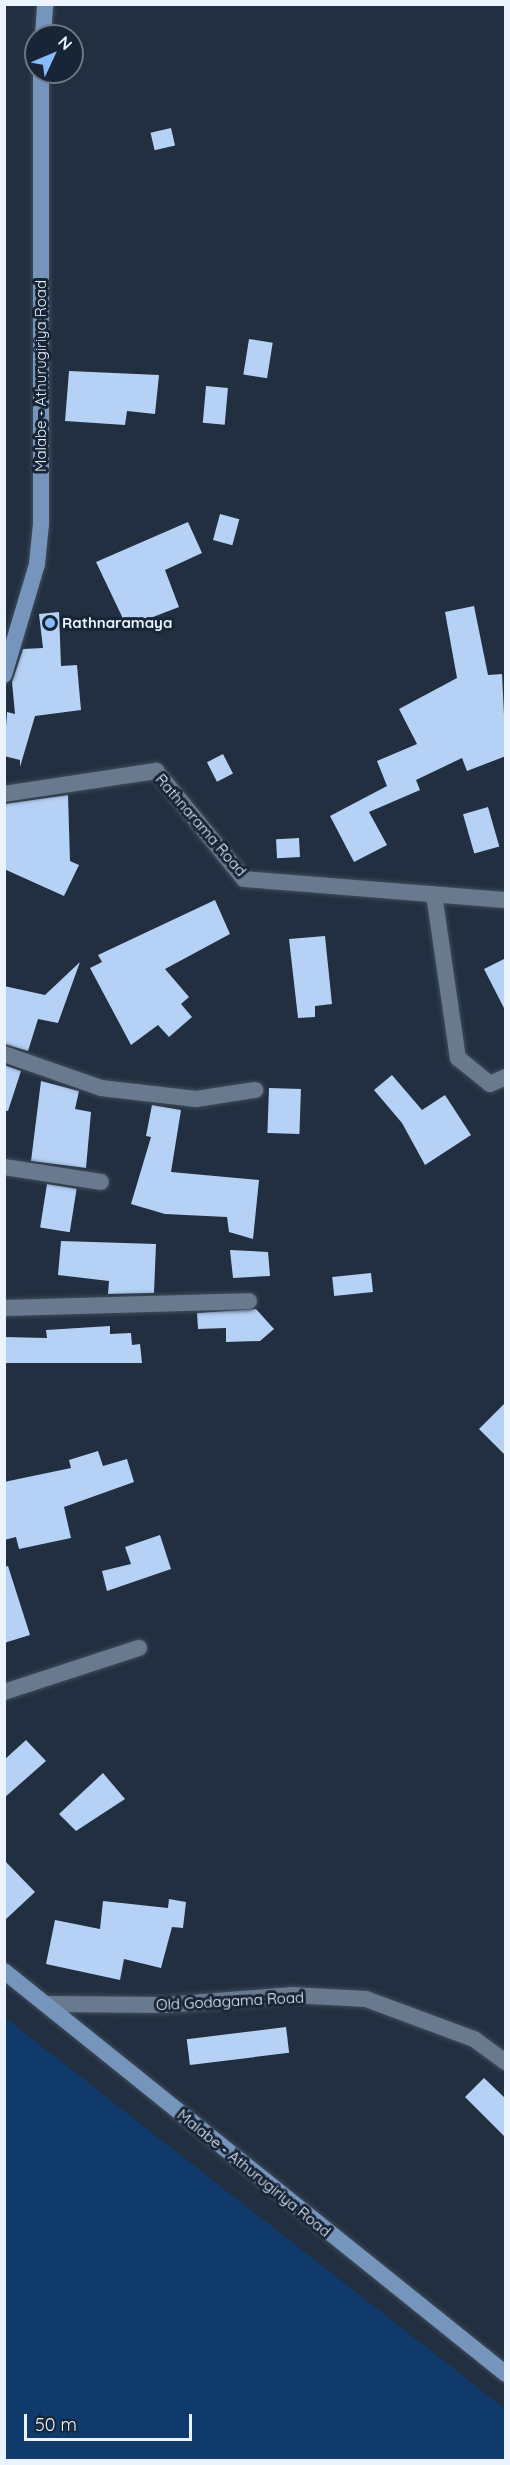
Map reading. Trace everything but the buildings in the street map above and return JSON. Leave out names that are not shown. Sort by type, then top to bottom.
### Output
[{"type":"main road","points":[[44,24],[45,4]]},
{"type":"main road","name":"Malabe - Athurugiriya Road","points":[[4,675],[37,564],[41,524],[41,84]]},
{"type":"main road","name":"Malabe - Athurugiriya Road","points":[[4,1971],[48,2004],[506,2374]]},
{"type":"street","name":"Rathnarama Road","points":[[4,794],[156,771],[244,879],[506,900]]},
{"type":"street","points":[[434,894],[458,1058],[490,1084],[506,1077]]},
{"type":"street","points":[[4,1054],[101,1088],[196,1100],[255,1090]]},
{"type":"street","points":[[4,1167],[101,1182]]},
{"type":"street","points":[[4,1308],[249,1301]]},
{"type":"street","points":[[4,1692],[139,1648]]},
{"type":"street","name":"Old Godagama Road","points":[[48,2004],[165,2005],[291,1995],[366,1999],[474,2039],[506,2062]]},
{"type":"shaded area","points":[[4,2017],[505,2409],[505,2460],[5,2460]]},
{"type":"place","name":"Rathnaramaya","points":[[50,623]]}]
